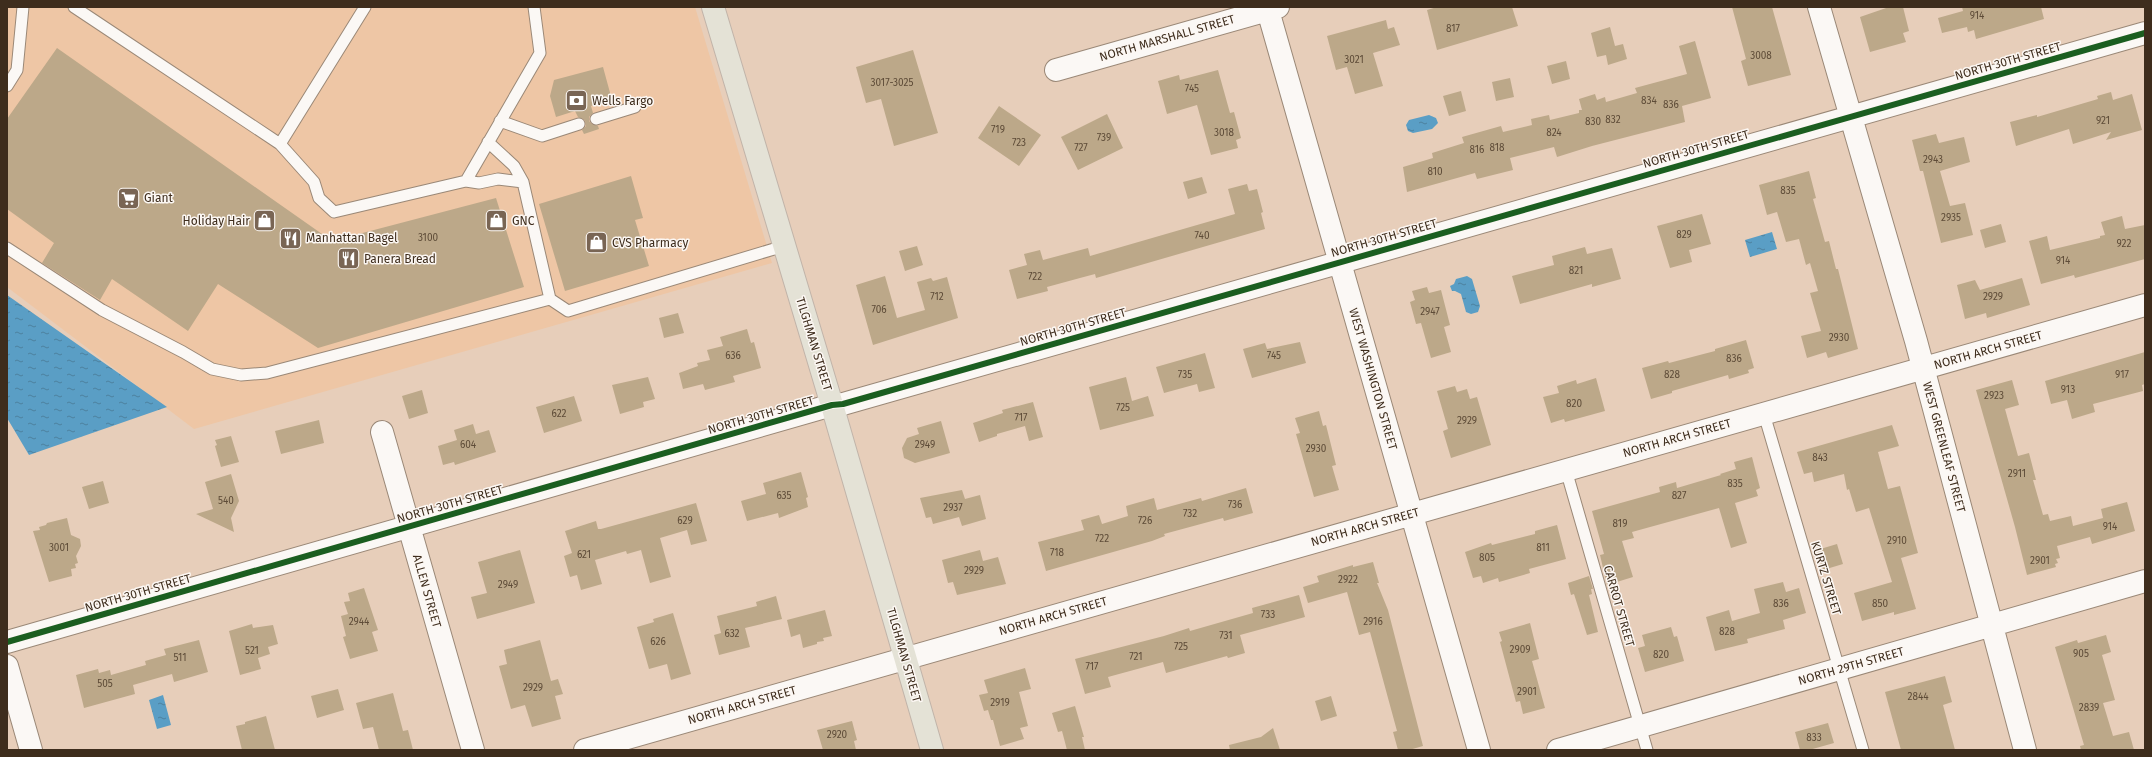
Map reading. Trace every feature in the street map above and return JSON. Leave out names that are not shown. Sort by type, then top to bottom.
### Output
[{"type":"main road","name":"TILGHMAN STREET","points":[[713,7],[832,406],[932,750]]},
{"type":"street","name":"WEST GREENLEAF STREET","points":[[1819,7],[1923,368],[2025,750]]},
{"type":"street","name":"NORTH MARSHALL STREET","points":[[1056,70],[1271,8]]},
{"type":"street","name":"WEST WASHINGTON STREET","points":[[1271,8],[1340,262],[1479,750]]},
{"type":"street","name":"NORTH 30TH STREET","points":[[7,642],[2145,33]]},
{"type":"street","name":"NORTH ARCH STREET","points":[[585,750],[2145,305]]},
{"type":"street","name":"ALLEN STREET","points":[[382,432],[473,750]]},
{"type":"street","name":"NORTH 29TH STREET","points":[[1558,750],[1991,626],[2144,584]]},
{"type":"street","points":[[7,666],[31,750]]},
{"type":"lane","points":[[7,86],[17,70],[23,7]]},
{"type":"lane","points":[[74,7],[280,144],[314,182],[319,198],[334,212],[466,181],[479,183],[498,179],[523,182]]},
{"type":"lane","points":[[280,144],[365,7]]},
{"type":"lane","points":[[466,181],[540,53],[534,7]]},
{"type":"lane","points":[[596,119],[635,107]]},
{"type":"lane","points":[[500,121],[542,136],[579,124]]},
{"type":"lane","points":[[488,142],[514,166],[523,182],[550,299],[568,311],[784,246]]},
{"type":"lane","points":[[7,248],[102,310],[183,352],[212,369],[241,375],[267,373],[550,299]]},
{"type":"lane","name":"KURTZ STREET","points":[[1764,414],[1863,750]]},
{"type":"lane","name":"CARROT STREET","points":[[1566,470],[1647,750]]},
{"type":"shaded area","points":[[7,7],[695,7],[772,263],[194,429],[7,287]]},
{"type":"water","points":[[1429,115],[1436,118],[1438,123],[1432,129],[1413,133],[1408,131],[1406,125],[1409,120]]},
{"type":"water","points":[[1772,232],[1777,249],[1750,257],[1745,240]]},
{"type":"water","points":[[1467,276],[1472,279],[1480,306],[1478,312],[1471,314],[1466,312],[1461,294],[1452,291],[1450,286],[1454,284],[1456,279]]},
{"type":"water","points":[[7,295],[167,407],[29,455],[7,418]]},
{"type":"water","points":[[163,695],[171,725],[157,729],[149,700]]},
{"type":"building","points":[[1437,7],[1512,7],[1518,26],[1437,50],[1427,10]]},
{"type":"building","points":[[1732,7],[1772,7],[1791,75],[1748,86],[1741,61],[1746,59]]},
{"type":"building","points":[[1889,7],[1903,7],[1909,31],[1903,33],[1906,42],[1870,52],[1860,17]]},
{"type":"building","points":[[1962,7],[2041,7],[2044,19],[1976,39],[1974,30],[1968,32],[1967,27],[1942,33],[1938,18],[1963,11]]},
{"type":"building","points":[[1386,20],[1388,29],[1394,27],[1400,45],[1373,53],[1383,86],[1355,94],[1347,67],[1336,70],[1327,36]]},
{"type":"building","points":[[1610,27],[1615,46],[1623,44],[1627,59],[1608,65],[1606,55],[1597,57],[1591,33]]},
{"type":"building","points":[[1695,41],[1711,98],[1682,106],[1685,122],[1592,146],[1557,157],[1554,147],[1510,158],[1513,170],[1477,179],[1475,173],[1407,192],[1403,167],[1433,158],[1432,153],[1464,143],[1462,137],[1501,126],[1503,132],[1532,125],[1531,119],[1549,115],[1550,120],[1579,113],[1579,110],[1582,110],[1579,99],[1595,94],[1597,100],[1605,97],[1606,102],[1637,93],[1635,88],[1687,74],[1679,46]]},
{"type":"building","points":[[57,48],[332,241],[496,198],[524,287],[318,348],[218,284],[188,331],[112,279],[100,300],[42,263],[54,243],[7,209],[7,119]]},
{"type":"building","points":[[913,50],[938,133],[894,146],[881,99],[866,103],[856,67]]},
{"type":"building","points":[[1566,61],[1570,79],[1552,84],[1547,66]]},
{"type":"building","name":"Wells Fargo","points":[[603,67],[612,100],[591,106],[593,113],[589,117],[589,121],[598,126],[599,129],[584,134],[582,130],[586,126],[585,121],[578,117],[575,111],[556,117],[550,96],[554,80]]},
{"type":"building","points":[[1218,70],[1230,113],[1234,112],[1241,138],[1236,140],[1238,148],[1211,155],[1197,105],[1167,114],[1158,81],[1179,75],[1180,80]]},
{"type":"building","points":[[1510,78],[1514,97],[1496,101],[1492,82]]},
{"type":"building","points":[[1461,91],[1466,111],[1449,116],[1443,96]]},
{"type":"building","points":[[2111,92],[2113,100],[2132,94],[2142,130],[2106,140],[2111,132],[2073,144],[2069,129],[2016,146],[2010,122],[2037,115],[2037,117],[2098,99],[2097,96]]},
{"type":"building","points":[[999,106],[1041,135],[1019,166],[978,138]]},
{"type":"building","points":[[1107,114],[1123,148],[1078,170],[1061,137]]},
{"type":"building","points":[[1936,134],[1939,143],[1964,137],[1970,162],[1940,171],[1950,206],[1965,203],[1973,235],[1941,243],[1923,171],[1920,171],[1912,140]]},
{"type":"building","points":[[1809,171],[1816,198],[1813,199],[1825,242],[1829,241],[1836,269],[1838,269],[1858,349],[1828,358],[1826,352],[1807,358],[1801,336],[1821,331],[1810,293],[1818,291],[1810,263],[1806,265],[1799,239],[1786,242],[1777,212],[1767,215],[1759,185]]},
{"type":"building","name":"CVS Pharmacy","points":[[631,176],[643,218],[635,220],[649,266],[565,291],[539,204]]},
{"type":"building","points":[[1202,177],[1207,193],[1188,199],[1183,182]]},
{"type":"building","points":[[1247,184],[1249,191],[1257,189],[1263,212],[1261,213],[1265,229],[1096,278],[1095,274],[1047,287],[1048,291],[1017,299],[1009,270],[1027,265],[1024,254],[1040,250],[1043,260],[1088,248],[1090,256],[1235,214],[1228,189]]},
{"type":"building","points":[[1702,214],[1711,244],[1689,250],[1692,262],[1670,268],[1657,226]]},
{"type":"building","points":[[2122,216],[2125,229],[2145,225],[2145,259],[2075,278],[2074,275],[2041,284],[2029,241],[2047,236],[2050,250],[2100,238],[2100,236],[2105,235],[2101,222]]},
{"type":"building","points":[[2001,224],[2006,242],[1985,248],[1980,230]]},
{"type":"building","points":[[917,246],[923,265],[905,271],[899,251]]},
{"type":"building","points":[[1585,247],[1587,254],[1612,248],[1621,279],[1592,287],[1592,284],[1520,304],[1512,276],[1554,265],[1552,256]]},
{"type":"building","points":[[885,276],[897,318],[925,310],[917,282],[931,278],[933,281],[947,277],[958,318],[873,345],[856,285]]},
{"type":"building","points":[[2022,278],[2030,305],[1987,318],[1986,313],[1965,319],[1957,285],[1975,280],[1980,290]]},
{"type":"building","points":[[1427,287],[1429,293],[1441,290],[1450,325],[1444,327],[1451,352],[1431,358],[1421,323],[1416,324],[1410,302],[1415,300],[1412,291]]},
{"type":"building","points":[[678,313],[684,333],[664,338],[659,318]]},
{"type":"building","points":[[747,329],[751,343],[754,342],[761,368],[733,376],[735,382],[705,390],[703,384],[683,389],[679,373],[698,366],[697,363],[710,360],[707,350],[723,346],[720,337]]},
{"type":"building","points":[[1746,340],[1754,368],[1748,370],[1749,373],[1729,379],[1728,375],[1672,391],[1672,393],[1651,399],[1642,368],[1668,361],[1669,363],[1715,351],[1715,349]]},
{"type":"building","points":[[1300,342],[1306,363],[1252,378],[1243,349],[1265,343],[1267,349]]},
{"type":"building","points":[[2145,352],[2145,384],[2142,385],[2143,391],[2093,404],[2095,412],[2072,419],[2067,400],[2051,404],[2045,381]]},
{"type":"building","points":[[1205,353],[1215,388],[1199,392],[1197,384],[1164,393],[1156,367]]},
{"type":"building","points":[[648,377],[655,399],[643,402],[644,407],[620,414],[612,385]]},
{"type":"building","points":[[1126,377],[1132,401],[1148,396],[1154,416],[1100,430],[1089,387]]},
{"type":"building","points":[[1596,378],[1605,411],[1565,422],[1564,419],[1551,423],[1543,397],[1559,393],[1557,386],[1576,380],[1577,384]]},
{"type":"building","points":[[2012,380],[2019,405],[2005,409],[2018,456],[2029,453],[2036,480],[2033,480],[2043,515],[2048,514],[2050,521],[2071,516],[2073,526],[2103,518],[2101,509],[2127,502],[2135,531],[2092,544],[2090,537],[2057,546],[2060,558],[2056,559],[2058,563],[2055,564],[2056,567],[2027,575],[1976,390]]},
{"type":"building","points":[[1455,386],[1457,392],[1467,389],[1470,399],[1477,397],[1491,445],[1451,458],[1443,431],[1448,429],[1437,391]]},
{"type":"building","points":[[422,390],[428,413],[409,419],[402,396]]},
{"type":"building","points":[[574,396],[582,421],[544,433],[536,407]]},
{"type":"building","points":[[1033,402],[1043,437],[1029,441],[1025,426],[997,434],[997,436],[979,442],[973,423],[1003,413],[1002,410]]},
{"type":"building","points":[[1319,411],[1323,426],[1326,425],[1336,465],[1332,466],[1339,490],[1314,497],[1296,434],[1300,433],[1295,418]]},
{"type":"building","points":[[319,420],[324,443],[281,454],[275,431]]},
{"type":"building","points":[[941,421],[950,453],[915,463],[904,458],[902,448],[907,438],[919,434],[917,428]]},
{"type":"building","points":[[473,424],[476,434],[489,430],[496,452],[455,465],[454,462],[443,465],[438,446],[457,440],[454,430]]},
{"type":"building","points":[[1892,425],[1899,446],[1878,452],[1888,489],[1900,486],[1918,553],[1901,558],[1916,609],[1894,615],[1894,612],[1862,621],[1854,593],[1892,582],[1869,508],[1856,512],[1849,489],[1847,490],[1844,474],[1814,482],[1812,472],[1804,474],[1797,452]]},
{"type":"building","points":[[231,436],[239,462],[221,467],[215,446],[217,445],[215,440]]},
{"type":"building","points":[[1752,457],[1760,488],[1756,490],[1758,496],[1735,503],[1747,543],[1731,548],[1719,508],[1632,532],[1634,538],[1622,541],[1633,577],[1607,585],[1600,555],[1604,554],[1592,511],[1660,492],[1659,487],[1676,482],[1677,488],[1721,475],[1720,474],[1736,469],[1734,462]]},
{"type":"building","points":[[801,472],[808,497],[806,498],[808,507],[779,518],[778,513],[747,521],[741,501],[766,494],[763,483]]},
{"type":"building","points":[[231,474],[239,501],[231,518],[234,532],[196,514],[213,509],[205,482]]},
{"type":"building","points":[[103,481],[109,503],[89,509],[82,487]]},
{"type":"building","points":[[1246,488],[1253,513],[1224,521],[1223,518],[1164,534],[1165,536],[1152,541],[1046,571],[1038,542],[1084,530],[1081,520],[1099,515],[1102,524],[1128,516],[1126,506],[1154,498],[1157,510],[1201,498],[1202,501]]},
{"type":"building","points":[[962,490],[965,499],[980,495],[986,519],[962,526],[959,517],[933,524],[931,517],[926,518],[920,498]]},
{"type":"building","points":[[696,503],[707,541],[691,545],[687,530],[660,538],[671,577],[650,583],[641,550],[627,554],[626,551],[595,560],[602,584],[581,590],[577,575],[570,577],[564,556],[572,553],[565,531],[596,521],[598,529],[601,529]]},
{"type":"building","points":[[67,518],[71,535],[80,539],[81,546],[76,556],[78,563],[75,564],[76,568],[71,569],[72,576],[49,582],[33,531],[40,530],[39,527],[46,525],[47,523]]},
{"type":"building","points":[[1557,525],[1566,559],[1529,569],[1530,573],[1499,582],[1498,578],[1483,583],[1481,576],[1473,578],[1465,552],[1491,543],[1492,545],[1535,534],[1535,531]]},
{"type":"building","points":[[1837,544],[1843,564],[1823,570],[1817,550]]},
{"type":"building","points":[[520,550],[535,603],[477,619],[471,597],[487,593],[478,562]]},
{"type":"building","points":[[980,550],[983,561],[998,557],[1006,584],[957,595],[953,582],[948,583],[942,560]]},
{"type":"building","points":[[1373,562],[1379,583],[1377,583],[1388,610],[1423,746],[1409,750],[1398,750],[1393,732],[1397,731],[1370,632],[1359,635],[1347,592],[1308,603],[1303,587],[1319,582],[1317,576],[1353,565],[1353,567]]},
{"type":"building","points":[[1589,576],[1593,589],[1591,589],[1592,594],[1589,595],[1598,632],[1587,635],[1574,594],[1571,595],[1568,583]]},
{"type":"building","points":[[1783,582],[1786,592],[1799,588],[1806,613],[1783,620],[1785,629],[1747,639],[1748,643],[1715,651],[1706,617],[1729,610],[1732,621],[1760,613],[1754,589]]},
{"type":"building","points":[[364,588],[378,630],[372,632],[378,651],[350,659],[343,637],[346,636],[341,616],[348,614],[344,602],[350,601],[348,593]]},
{"type":"building","points":[[1299,595],[1305,617],[1240,635],[1245,653],[1228,658],[1227,656],[1166,673],[1163,662],[1108,677],[1111,687],[1085,694],[1075,659],[1189,628],[1190,631],[1253,613],[1252,608]]},
{"type":"building","points":[[776,596],[782,619],[745,628],[750,647],[719,655],[714,635],[721,633],[717,616],[757,606],[756,602]]},
{"type":"building","points":[[825,610],[832,636],[823,638],[824,641],[817,642],[817,644],[803,648],[800,634],[791,637],[787,620]]},
{"type":"building","points":[[673,613],[691,674],[671,680],[667,664],[649,669],[637,627],[654,622],[653,619]]},
{"type":"building","points":[[1530,623],[1539,659],[1532,661],[1545,708],[1523,714],[1520,701],[1516,702],[1500,642],[1502,641],[1499,632]]},
{"type":"building","points":[[252,624],[253,628],[273,625],[278,644],[268,647],[270,654],[258,658],[261,669],[240,675],[229,631]]},
{"type":"building","points":[[1671,627],[1674,637],[1677,636],[1684,661],[1645,672],[1638,648],[1645,646],[1642,635]]},
{"type":"building","points":[[2106,635],[2111,652],[2102,655],[2115,700],[2103,703],[2113,736],[2129,732],[2134,750],[2081,750],[2080,746],[2084,745],[2055,647],[2077,640],[2078,643]]},
{"type":"building","points":[[199,640],[208,672],[174,682],[172,674],[133,685],[135,694],[84,708],[76,675],[98,669],[99,673],[110,670],[111,675],[146,665],[145,661],[166,655],[164,649]]},
{"type":"building","points":[[540,640],[551,681],[558,679],[563,694],[555,696],[561,719],[532,727],[525,705],[511,709],[499,666],[507,664],[504,650]]},
{"type":"building","points":[[1025,668],[1031,689],[1019,692],[1028,726],[1020,728],[1024,739],[1000,746],[993,720],[991,720],[988,710],[984,711],[979,695],[988,693],[984,680]]},
{"type":"building","points":[[1945,676],[1952,702],[1943,705],[1955,750],[1901,750],[1885,692]]},
{"type":"building","points":[[338,689],[344,710],[317,718],[311,696]]},
{"type":"building","points":[[393,693],[403,731],[408,730],[413,750],[379,750],[373,727],[363,729],[356,703]]},
{"type":"building","points":[[1331,696],[1337,716],[1321,721],[1315,701]]},
{"type":"building","points":[[1075,706],[1084,737],[1082,737],[1085,750],[1067,750],[1062,731],[1058,732],[1052,713]]},
{"type":"building","points":[[266,716],[275,750],[242,750],[236,726]]},
{"type":"building","points":[[852,721],[857,740],[854,741],[856,750],[823,750],[817,730]]},
{"type":"building","points":[[1828,723],[1834,743],[1809,750],[1800,750],[1795,732]]},
{"type":"building","points":[[1273,728],[1280,750],[1230,750],[1229,745],[1261,737]]},
{"type":"cycle path","points":[[7,642],[832,405],[843,404],[2145,33]]},
{"type":"place","name":"Wells Fargo","points":[[577,101]]},
{"type":"place","name":"Giant","points":[[128,198]]},
{"type":"place","name":"Holiday Hair","points":[[265,221]]},
{"type":"place","name":"GNC","points":[[496,221]]},
{"type":"place","name":"Manhattan Bagel","points":[[291,238]]},
{"type":"place","name":"CVS Pharmacy","points":[[596,243]]},
{"type":"place","name":"Panera Bread","points":[[348,259]]}]
